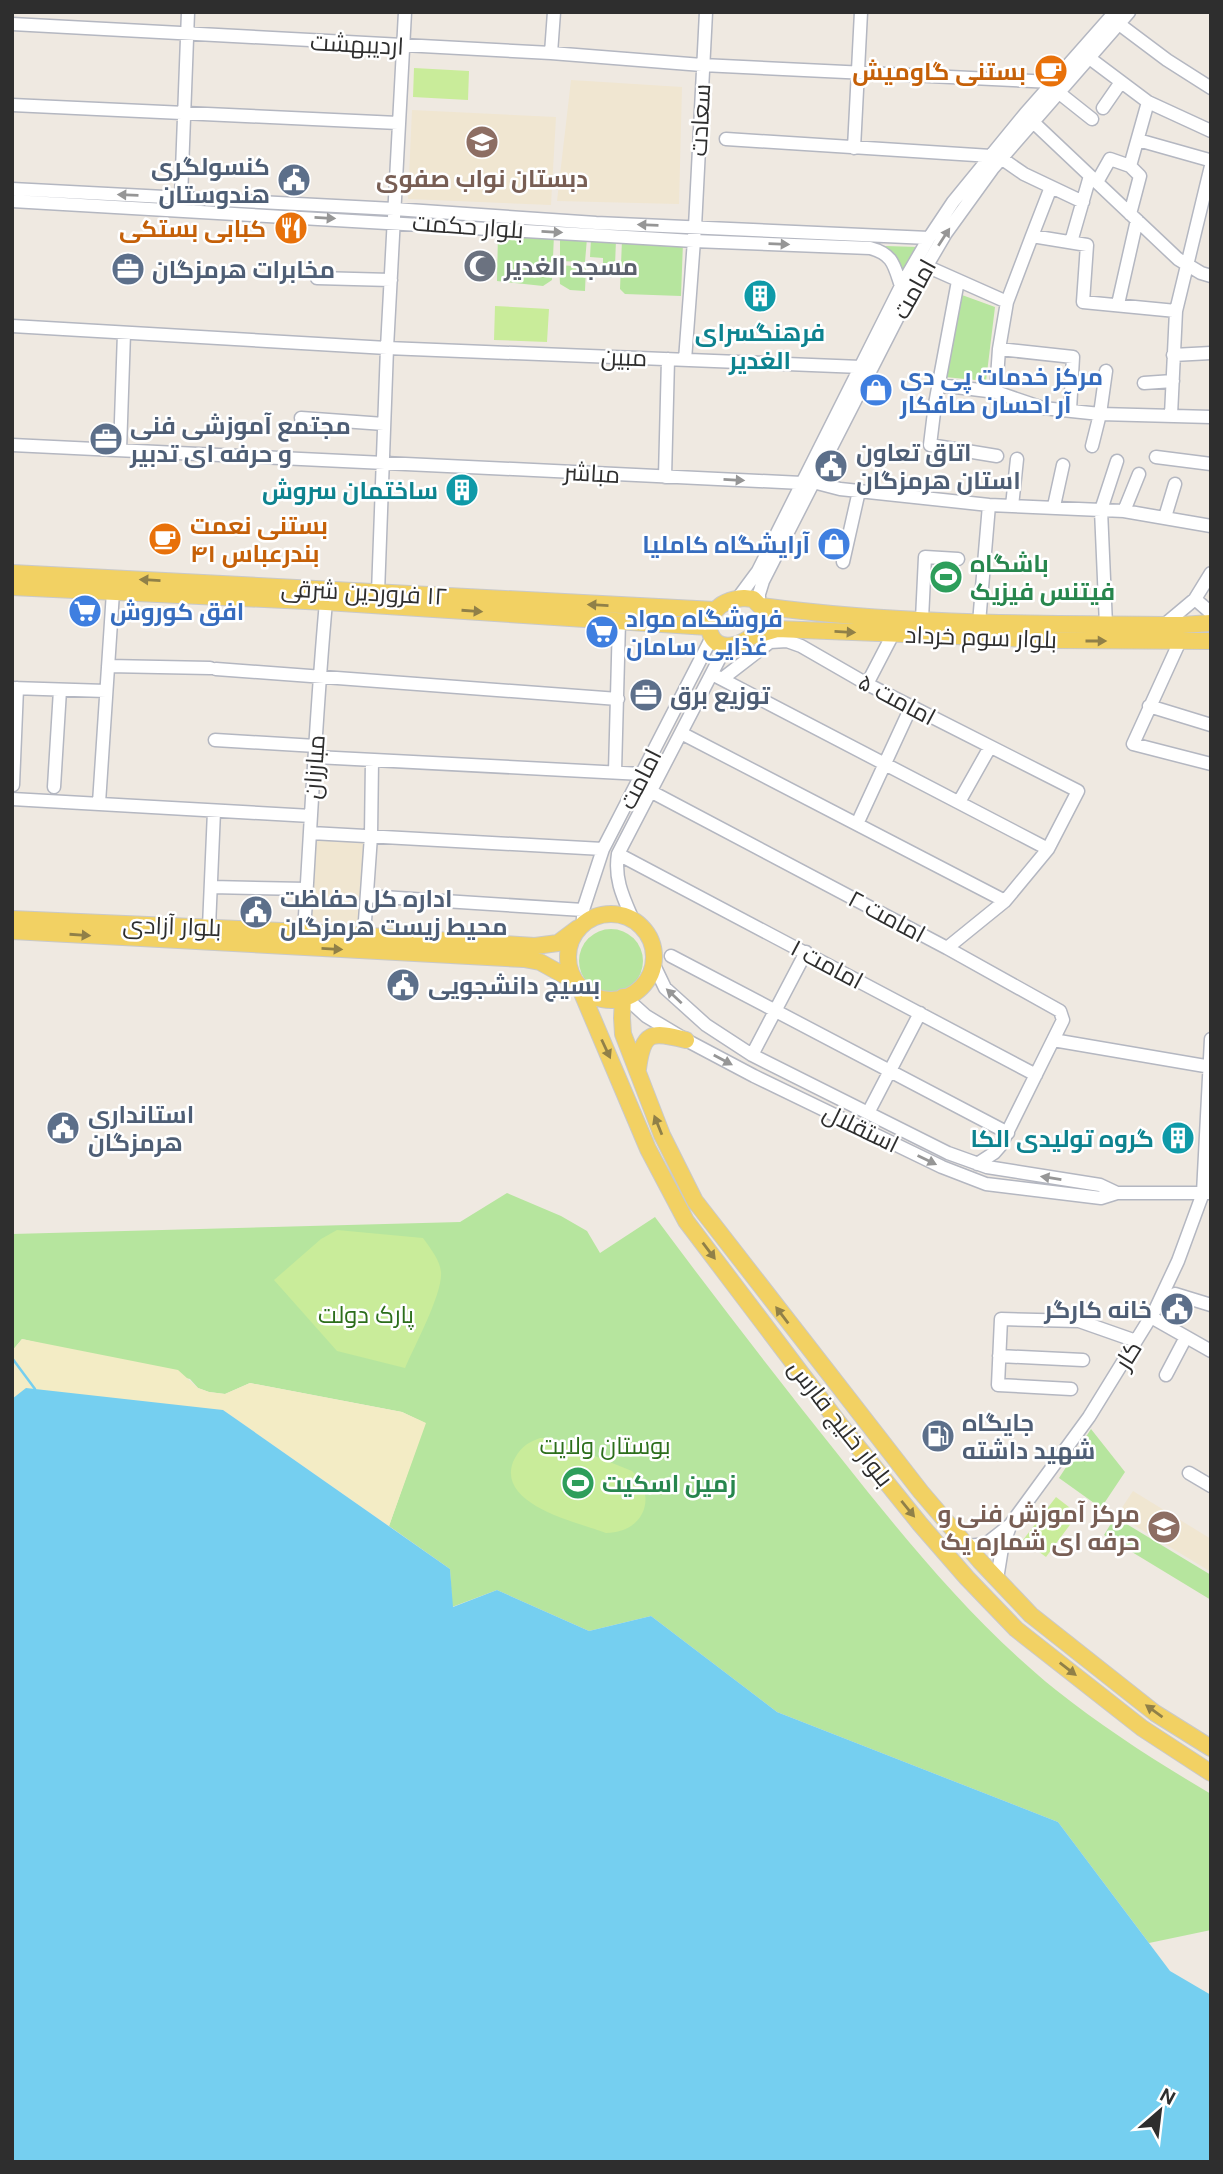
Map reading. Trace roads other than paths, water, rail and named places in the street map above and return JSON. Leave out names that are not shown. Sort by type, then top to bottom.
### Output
[{"type":"main road","name":"١٢ فروردین شرقی","points":[[12,573],[378,593],[679,616],[710,633]]},
{"type":"main road","name":"١٢ فروردین شرقی","points":[[12,587],[326,602],[619,621],[715,610]]},
{"type":"main road","points":[[738,598],[753,599],[760,605],[764,610],[763,622],[753,636],[726,646],[710,633],[715,610],[738,598]]},
{"type":"main road","name":"بلوار سوم خرداد","points":[[760,605],[797,611],[979,622],[1106,625],[1211,623]]},
{"type":"main road","points":[[797,611],[792,615],[792,622],[795,627],[801,629]]},
{"type":"main road","name":"بلوار سوم خرداد","points":[[753,636],[776,629],[801,629],[1054,640],[1211,641]]},
{"type":"main road","points":[[613,914],[633,920],[648,935],[653,952],[648,978],[642,986],[624,997],[600,998],[578,984],[569,969],[571,940],[581,921],[613,914]]},
{"type":"main road","name":"بلوار آزادی","points":[[12,919],[547,945],[558,943],[581,921]]},
{"type":"main road","name":"بلوار آزادی","points":[[12,930],[529,959],[540,962],[578,984]]},
{"type":"main road","name":"بلوار خلیج فارس","points":[[578,984],[648,1149],[686,1221],[841,1426],[920,1524],[1016,1629],[1142,1728],[1211,1773]]},
{"type":"main road","name":"بلوار خلیج فارس","points":[[624,997],[621,1018],[624,1034],[662,1135],[695,1201],[838,1388],[921,1492],[1031,1615],[1155,1713],[1211,1748]]},
{"type":"main road","points":[[637,1071],[642,1044],[651,1036],[666,1035],[686,1040]]},
{"type":"street","points":[[181,197],[188,12]]},
{"type":"street","points":[[378,593],[387,348],[405,12]]},
{"type":"street","points":[[551,53],[554,12]]},
{"type":"street","name":"سعادت","points":[[685,360],[706,12]]},
{"type":"street","points":[[854,148],[861,12]]},
{"type":"street","name":"امامت","points":[[738,598],[758,571],[808,483],[926,266],[996,157],[1117,18],[1129,12]]},
{"type":"street","points":[[1117,18],[1211,88]]},
{"type":"street","name":"امامت","points":[[760,605],[758,594],[763,581],[860,367],[929,238],[953,202],[1032,121],[1055,87],[1088,57],[1117,18]]},
{"type":"street","name":"اردیبهشت","points":[[12,24],[551,53],[1055,87]]},
{"type":"street","points":[[1088,57],[1149,102],[1211,131]]},
{"type":"street","points":[[1103,108],[1121,82]]},
{"type":"street","points":[[1055,87],[1092,119]]},
{"type":"street","points":[[1130,166],[1149,102]]},
{"type":"street","points":[[12,105],[398,123]]},
{"type":"street","points":[[1032,121],[1186,265],[1211,276]]},
{"type":"street","points":[[726,139],[996,157],[1083,202]]},
{"type":"street","points":[[1138,140],[1210,163],[1205,211],[1186,265],[1176,312],[1171,415]]},
{"type":"street","points":[[1071,242],[1083,202],[1094,179],[1110,159],[1130,166],[1140,176],[1118,304]]},
{"type":"street","points":[[996,392],[999,349],[1007,302],[1051,187]]},
{"type":"street","name":"بلوار حکمت","points":[[12,189],[181,197],[694,241],[870,248],[885,252],[892,261],[901,286]]},
{"type":"street","name":"بلوار حکمت","points":[[12,201],[929,238]]},
{"type":"street","points":[[1032,236],[1087,245],[1083,302],[1176,312]]},
{"type":"street","points":[[926,266],[1007,302]]},
{"type":"street","points":[[317,278],[391,280]]},
{"type":"street","points":[[958,281],[930,444],[997,456]]},
{"type":"street","name":"مبین","points":[[12,326],[387,348],[860,367]]},
{"type":"street","points":[[120,450],[124,333]]},
{"type":"street","points":[[999,349],[1073,357],[1070,410]]},
{"type":"street","points":[[1173,355],[1211,353]]},
{"type":"street","points":[[665,477],[668,359]]},
{"type":"street","points":[[1093,446],[1106,371]]},
{"type":"street","points":[[1144,383],[1172,381]]},
{"type":"street","points":[[939,385],[996,392],[1043,408],[1100,414],[1211,416]]},
{"type":"street","points":[[301,418],[384,424]]},
{"type":"street","name":"مباشر","points":[[12,445],[808,483],[989,505],[1124,511],[1211,526]]},
{"type":"street","points":[[1156,457],[1211,464]]},
{"type":"street","points":[[1012,506],[1017,459]]},
{"type":"street","points":[[1106,625],[1101,510],[1117,461]]},
{"type":"street","points":[[1054,506],[1063,465]]},
{"type":"street","points":[[1124,511],[1139,474]]},
{"type":"street","points":[[1165,517],[1175,484]]},
{"type":"street","points":[[843,562],[859,491]]},
{"type":"street","points":[[979,622],[989,505]]},
{"type":"street","points":[[922,619],[925,557],[958,559]]},
{"type":"street","points":[[1164,625],[1195,599],[1211,573]]},
{"type":"street","points":[[99,803],[113,592]]},
{"type":"street","points":[[1195,599],[1211,613]]},
{"type":"street","name":"مبارزان","points":[[304,932],[326,602]]},
{"type":"street","points":[[615,772],[619,621]]},
{"type":"street","name":"امامت","points":[[581,921],[601,854],[710,633]]},
{"type":"street","points":[[867,684],[893,634]]},
{"type":"street","name":"امامت ۵","points":[[717,677],[771,642],[787,641],[801,646],[867,684],[1077,791],[1048,849]]},
{"type":"street","points":[[1180,641],[1133,744],[1211,765]]},
{"type":"street","name":"امامت","points":[[633,920],[617,883],[615,867],[618,854],[681,733],[717,677],[726,646]]},
{"type":"street","points":[[108,666],[213,668],[618,699]]},
{"type":"street","points":[[717,677],[1048,849],[1006,901],[947,948]]},
{"type":"street","points":[[13,785],[15,688],[106,691]]},
{"type":"street","points":[[54,787],[60,690]]},
{"type":"street","points":[[1149,706],[1211,725]]},
{"type":"street","points":[[857,824],[911,707]]},
{"type":"street","points":[[681,733],[1006,901]]},
{"type":"street","points":[[215,740],[372,760],[642,774]]},
{"type":"street","points":[[959,802],[990,747]]},
{"type":"street","points":[[363,935],[371,836],[372,760]]},
{"type":"street","name":"امامت ۲","points":[[650,791],[1060,1011],[1063,1020],[1001,1145]]},
{"type":"street","points":[[12,799],[311,816]]},
{"type":"street","points":[[209,927],[214,811]]},
{"type":"street","points":[[311,832],[601,854],[600,874],[609,877],[615,867]]},
{"type":"street","name":"امامت ۱","points":[[618,854],[1036,1074]]},
{"type":"street","points":[[211,887],[307,889]]},
{"type":"street","points":[[367,896],[581,921]]},
{"type":"street","points":[[752,1055],[806,953]]},
{"type":"street","points":[[671,956],[1008,1133]]},
{"type":"street","name":"استقلال","points":[[653,962],[665,988],[706,1026],[752,1055],[948,1153],[1001,1170],[1100,1185],[1117,1192]]},
{"type":"street","name":"استقلال","points":[[624,997],[646,1016],[754,1076],[942,1167],[986,1184],[1101,1198],[1117,1192],[1207,1193]]},
{"type":"street","points":[[868,1113],[920,1013]]},
{"type":"street","name":"کار","points":[[1010,1525],[1088,1418],[1151,1317],[1207,1193],[1211,1039]]},
{"type":"street","points":[[1053,1040],[1210,1067]]},
{"type":"street","points":[[977,1164],[1001,1145]]},
{"type":"street","points":[[1001,1145],[1001,1170]]},
{"type":"street","points":[[1175,1294],[1211,1305]]},
{"type":"street","points":[[1151,1317],[1211,1351]]},
{"type":"street","points":[[1071,1389],[998,1385],[1000,1319],[1079,1321],[1136,1341]]},
{"type":"street","points":[[1166,1375],[1186,1337]]},
{"type":"street","points":[[999,1356],[1083,1360]]},
{"type":"street","points":[[1189,1473],[1211,1486]]},
{"type":"street","points":[[967,1546],[986,1545],[1010,1525]]},
{"type":"street","points":[[997,1579],[1002,1548],[1010,1525]]},
{"type":"water","points":[[26,1388],[223,1410],[450,1569],[453,1607],[497,1590],[589,1631],[651,1616],[777,1712],[1058,1822],[1170,1971],[1211,1995],[1211,2162],[12,2162],[12,1399]]},
{"type":"waterway","points":[[12,1358],[35,1389]]},
{"type":"place","name":"بستنی گاومیش","points":[[1051,71]]},
{"type":"place","name":"دبستان نواب صفوی","points":[[482,142]]},
{"type":"place","name":"کنسولگری هندوستان","points":[[294,180]]},
{"type":"place","name":"کبابی بستکی","points":[[291,228]]},
{"type":"place","name":"مسجد الغدیر","points":[[480,266]]},
{"type":"place","name":"مخابرات هرمزگان","points":[[128,269]]},
{"type":"place","name":"فرهنگسرای الغدیر","points":[[760,296]]},
{"type":"place","name":"مرکز خدمات پی دی آر احسان صافکار","points":[[876,390]]},
{"type":"place","name":"مجتمع آموزشی فنی و حرفه ای تدبیر","points":[[106,439]]},
{"type":"place","name":"اتاق تعاون استان هرمزگان","points":[[831,466]]},
{"type":"place","name":"ساختمان سروش","points":[[462,490]]},
{"type":"place","name":"بستنی نعمت بندرعباس ۴۱","points":[[165,539]]},
{"type":"place","name":"آرایشگاه کاملیا","points":[[834,544]]},
{"type":"place","name":"باشگاه فیتنس فیزیک","points":[[946,577]]},
{"type":"place","name":"افق کوروش","points":[[85,611]]},
{"type":"place","name":"فروشگاه مواد غذایی سامان","points":[[602,632]]},
{"type":"place","name":"توزیع برق","points":[[646,695]]},
{"type":"place","name":"اداره کل حفاظت محیط زیست هرمزگان","points":[[256,912]]},
{"type":"place","name":"بسیج دانشجویی","points":[[403,985]]},
{"type":"place","name":"استانداری هرمزگان","points":[[63,1128]]},
{"type":"place","name":"گروه تولیدی الکا","points":[[1178,1138]]},
{"type":"place","name":"خانه کارگر","points":[[1177,1309]]},
{"type":"place","name":"جایگاه شهید داشته","points":[[938,1436]]},
{"type":"place","name":"زمین اسکیت","points":[[578,1483]]},
{"type":"place","name":"مرکز آموزش فنی و حرفه ای شماره یک","points":[[1164,1527]]},
{"type":"park label","name":"پارک دولت","points":[[366,1314]]},
{"type":"park label","name":"بوستان ولایت","points":[[605,1445]]}]
